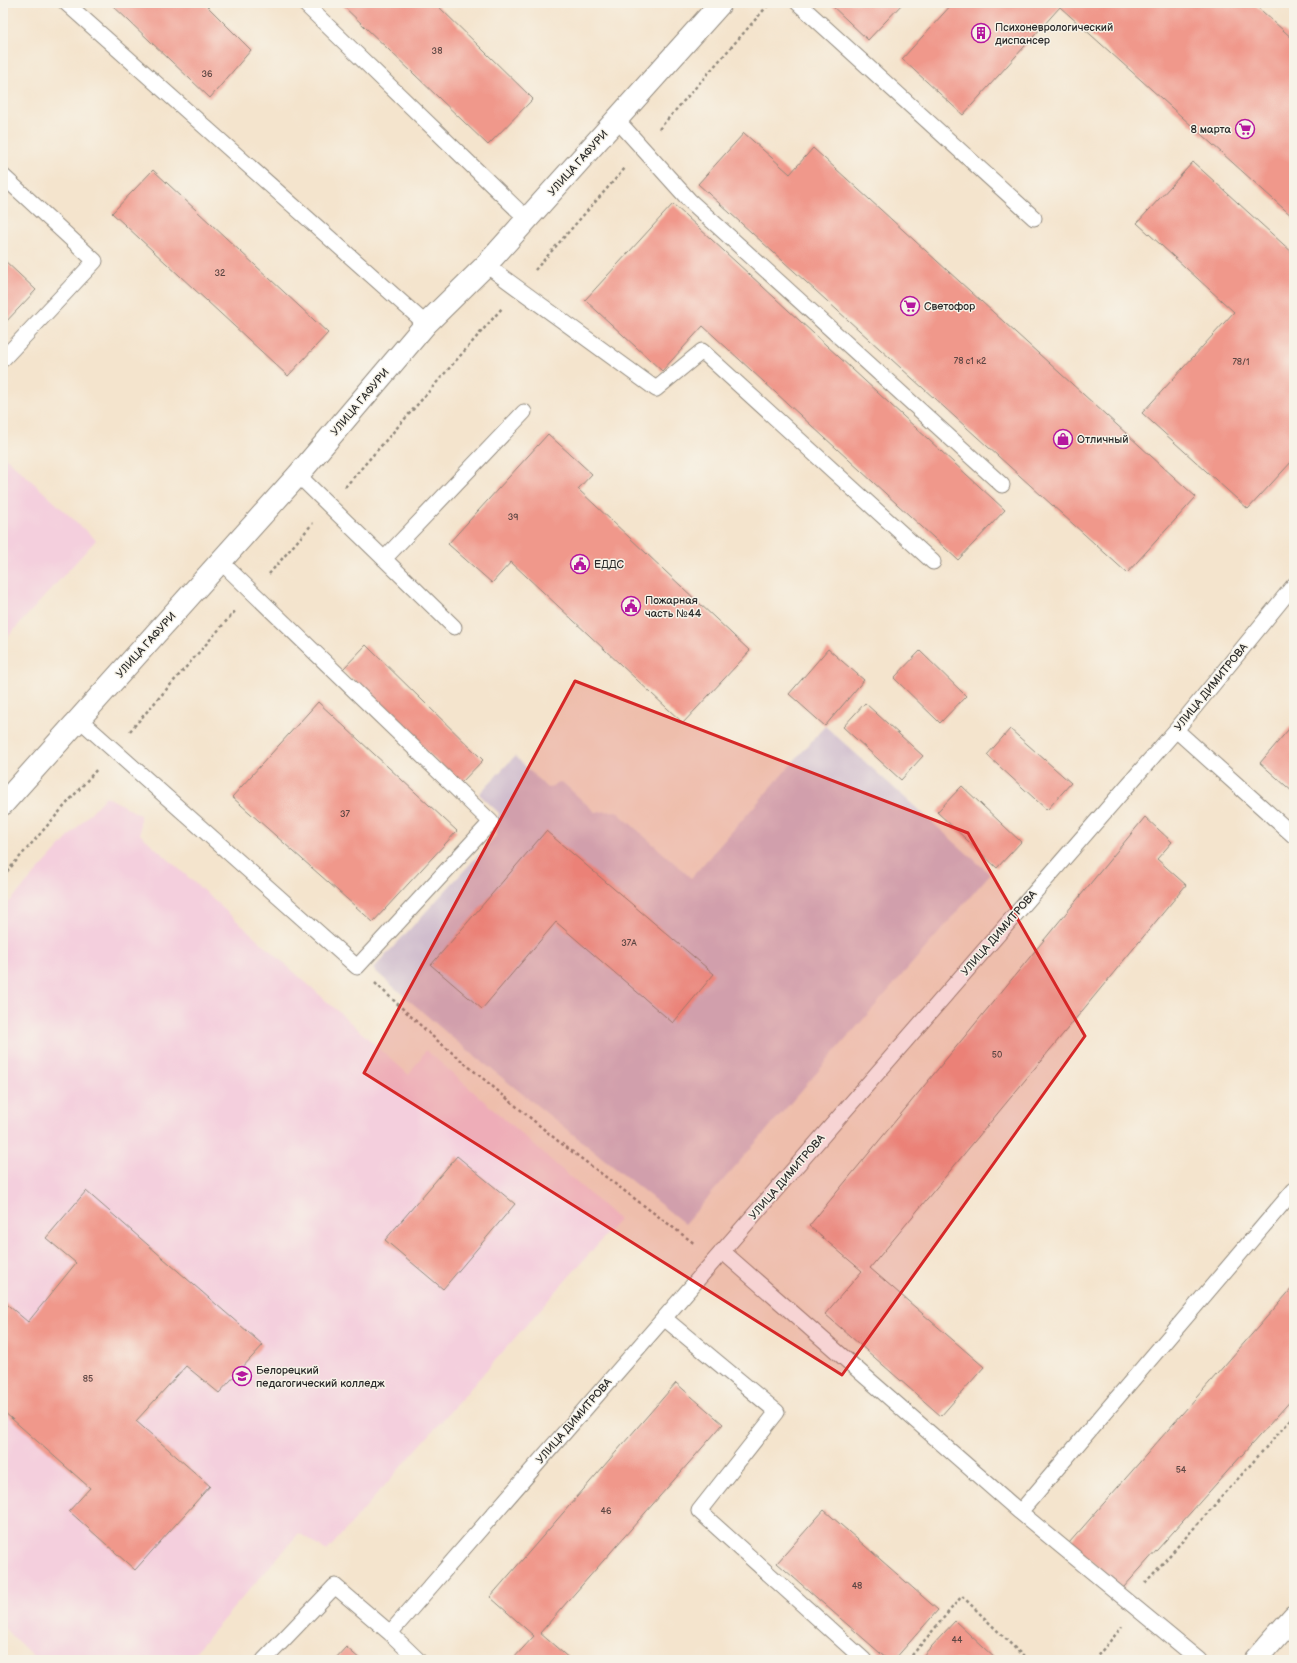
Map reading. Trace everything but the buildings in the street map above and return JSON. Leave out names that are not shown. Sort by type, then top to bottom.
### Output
[{"type":"street","name":"УЛИЦА ГАФУРИ","points":[[3,804],[298,475],[426,324],[486,265],[721,3]]},
{"type":"street","points":[[1255,1660],[1294,1616]]},
{"type":"lane","points":[[66,3],[426,324]]},
{"type":"lane","points":[[304,3],[527,219]]},
{"type":"lane","points":[[798,3],[1034,218]]},
{"type":"lane","points":[[617,120],[689,200],[1002,485]]},
{"type":"lane","points":[[3,176],[94,261],[3,359]]},
{"type":"lane","points":[[486,265],[656,389],[702,351],[933,562]]},
{"type":"lane","points":[[384,558],[524,412]]},
{"type":"lane","points":[[298,475],[454,627]]},
{"type":"lane","points":[[79,719],[357,967],[491,822],[220,561]]},
{"type":"lane","name":"УЛИЦА ДИМИТРОВА","points":[[390,1633],[1176,730],[1293,590]]},
{"type":"lane","points":[[1176,730],[1294,836]]},
{"type":"lane","points":[[1020,1512],[1294,1190]]},
{"type":"lane","points":[[722,1251],[1020,1512],[1138,1608],[1199,1660]]},
{"type":"lane","points":[[664,1318],[777,1412],[699,1511],[864,1660]]},
{"type":"lane","points":[[264,1660],[335,1586],[390,1633],[418,1660]]},
{"type":"path","points":[[3,876],[770,3]]},
{"type":"path","points":[[357,967],[432,1036],[558,1141],[695,1244],[722,1251]]},
{"type":"path","points":[[1094,1660],[1138,1608],[1144,1584],[1294,1416]]},
{"type":"path","points":[[908,1660],[962,1596],[1027,1660]]},
{"type":"highlighted area","points":[[575,681],[968,833],[1085,1036],[842,1375],[364,1073]]},
{"type":"shaded area","points":[[3,455],[96,540],[3,642]]},
{"type":"shaded area","points":[[825,726],[990,874],[685,1224],[455,1040],[373,969],[496,836],[499,813],[479,794],[515,756],[547,788],[562,782],[595,812],[616,811],[691,878]]},
{"type":"shaded area","name":"Белорецкий педагогический колледж","points":[[106,796],[140,815],[140,834],[409,1075],[426,1050],[619,1220],[327,1551],[299,1533],[188,1660],[37,1660],[3,1627],[3,909]]},
{"type":"place","name":"Психоневрологический диспансер","points":[[981,33]]},
{"type":"place","name":"8 марта","points":[[1245,129]]},
{"type":"place","name":"Светофор","points":[[910,306]]},
{"type":"place","name":"Отличный","points":[[1063,439]]},
{"type":"place","name":"ЕДДС","points":[[580,564]]},
{"type":"place","name":"Пожарная часть №44","points":[[631,606]]},
{"type":"place","name":"Белорецкий педагогический колледж","points":[[242,1376]]}]
